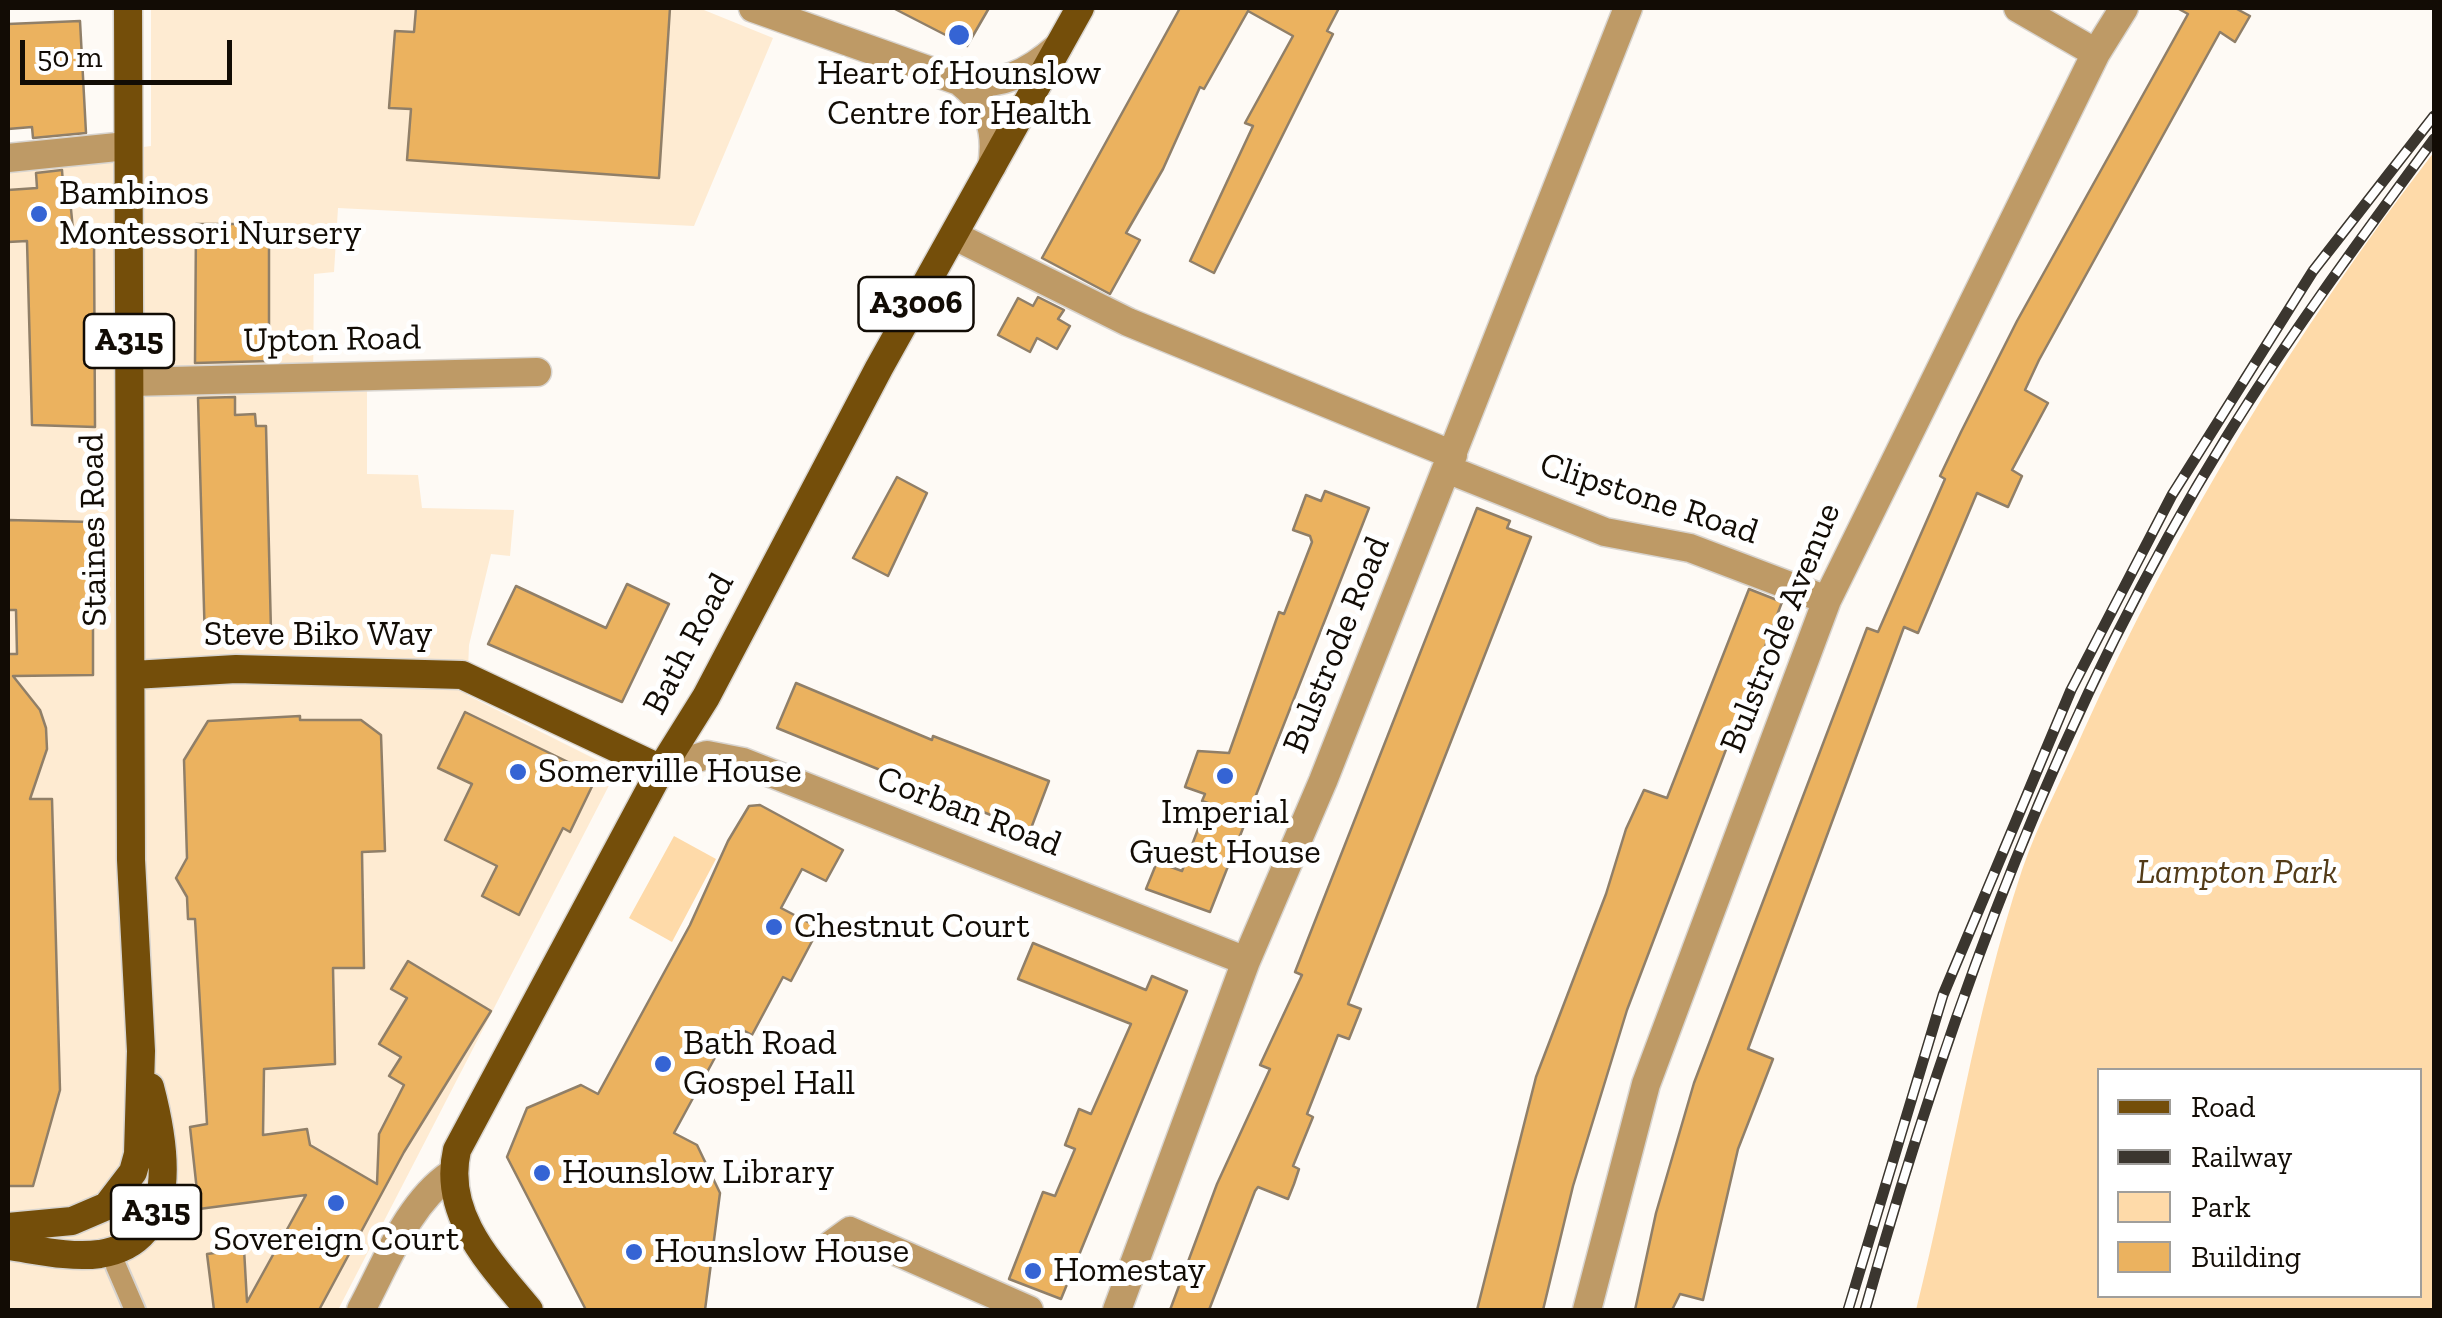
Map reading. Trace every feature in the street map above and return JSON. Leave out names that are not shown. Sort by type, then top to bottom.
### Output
[{"type":"main road","name":"Staines Road","points":[[8,1227],[89,1215],[107,1206],[123,1188],[138,1154],[142,1052],[131,860],[128,8]]},
{"type":"main road","name":"Bath Road","points":[[452,1174],[457,1150],[510,1048],[661,769],[706,697],[879,368],[1080,8]]},
{"type":"main road","name":"Steve Biko Way","points":[[133,675],[236,669],[462,675],[661,769]]},
{"type":"main road","name":"Staines Road","points":[[8,1246],[96,1254],[114,1251],[130,1243],[154,1215],[163,1192],[165,1166],[142,1052]]},
{"type":"main road","points":[[452,1174],[455,1197],[473,1238],[529,1310]]},
{"type":"street","points":[[753,8],[959,81],[1002,81],[1024,73],[1059,46]]},
{"type":"street","name":"Bulstrode Road","points":[[1117,1310],[1246,961],[1450,462],[1628,8]]},
{"type":"street","points":[[2018,8],[2096,53]]},
{"type":"street","name":"Bulstrode Avenue","points":[[1587,1310],[1646,1084],[1827,600],[2096,53],[2124,8]]},
{"type":"street","points":[[959,81],[972,92],[992,122],[996,142],[992,166]]},
{"type":"street","points":[[8,158],[127,146]]},
{"type":"street","name":"Clipstone Road","points":[[955,236],[1115,320],[1605,532],[1690,548],[1827,600]]},
{"type":"street","name":"Upton Road","points":[[130,382],[537,372]]},
{"type":"street","name":"Corban Road","points":[[661,769],[707,754],[767,772],[1246,961]]},
{"type":"street","name":"Bath Road","points":[[361,1310],[410,1219],[432,1187],[452,1174]]},
{"type":"street","points":[[832,1244],[850,1232],[1028,1310]]},
{"type":"street","points":[[116,1266],[135,1310]]},
{"type":"shaded area","points":[[151,8],[699,8],[773,38],[694,226],[338,208],[334,272],[314,274],[313,391],[367,389],[367,474],[418,475],[422,508],[514,510],[510,556],[491,554],[469,645],[467,695],[617,770],[338,1310],[8,1310],[8,165],[151,146]]},
{"type":"green space","name":"Lampton Park","points":[[2434,152],[2434,1310],[1916,1310],[1990,979],[2035,835],[2158,579],[2242,432],[2334,289]]},
{"type":"green space","points":[[674,836],[716,859],[672,942],[629,918]]},
{"type":"building","points":[[416,8],[670,8],[659,178],[407,160],[411,109],[389,108],[395,31],[414,32]]},
{"type":"building","name":"Heart of Hounslow Centre for Health","points":[[893,8],[989,8],[967,46]]},
{"type":"building","points":[[1180,8],[1339,8],[1327,31],[1333,34],[1214,273],[1190,261],[1253,126],[1245,123],[1293,36],[1248,11],[1204,89],[1200,87],[1163,169],[1126,233],[1140,240],[1110,294],[1042,258]]},
{"type":"building","points":[[2177,8],[2235,8],[2250,16],[2235,42],[2220,32],[2039,360],[2025,390],[2048,403],[2012,470],[2022,476],[2008,507],[1977,493],[1918,633],[1904,627],[1748,1049],[1773,1059],[1738,1149],[1703,1300],[1680,1294],[1672,1310],[1635,1310],[1656,1213],[1694,1083],[1867,628],[1878,632],[1945,479],[1940,476],[1961,432],[2017,321],[2188,14]]},
{"type":"building","points":[[80,21],[86,133],[33,138],[32,127],[8,129],[8,24]]},
{"type":"building","points":[[62,170],[74,240],[94,237],[95,427],[32,425],[27,241],[8,242],[8,190],[37,188],[36,173]]},
{"type":"building","points":[[196,224],[269,224],[269,361],[195,363]]},
{"type":"building","points":[[1038,297],[1064,310],[1058,319],[1070,326],[1057,349],[1037,338],[1030,352],[998,335],[1018,298],[1033,306]]},
{"type":"building","points":[[235,397],[235,415],[255,414],[256,426],[266,426],[271,632],[265,632],[265,642],[205,643],[198,398]]},
{"type":"building","points":[[897,477],[927,493],[888,576],[853,558]]},
{"type":"building","points":[[1325,491],[1369,508],[1210,912],[1146,889],[1157,862],[1182,871],[1208,803],[1202,801],[1205,794],[1185,787],[1198,751],[1229,753],[1279,612],[1284,614],[1312,542],[1310,536],[1293,530],[1306,495],[1321,501]]},
{"type":"building","points":[[1477,508],[1510,521],[1507,528],[1531,537],[1348,1004],[1361,1009],[1349,1039],[1338,1035],[1307,1114],[1313,1117],[1293,1166],[1299,1169],[1288,1199],[1258,1187],[1209,1310],[1170,1310],[1217,1184],[1270,1069],[1260,1065],[1302,975],[1295,972]]},
{"type":"building","points":[[8,520],[93,522],[93,675],[13,676],[40,710],[46,728],[47,749],[30,799],[52,799],[60,1090],[33,1186],[8,1186],[8,654],[17,654],[16,610],[8,610]]},
{"type":"building","points":[[627,584],[669,604],[622,702],[488,644],[516,586],[606,628]]},
{"type":"building","points":[[1749,589],[1782,602],[1627,1010],[1573,1186],[1543,1310],[1477,1310],[1536,1077],[1606,894],[1626,829],[1644,790],[1667,798]]},
{"type":"building","points":[[796,683],[932,740],[933,736],[1049,781],[1030,831],[777,728]]},
{"type":"building","points":[[465,712],[597,776],[570,832],[563,828],[519,915],[482,896],[497,866],[445,840],[472,784],[438,768]]},
{"type":"building","points":[[300,716],[300,720],[361,720],[381,735],[385,851],[362,852],[364,968],[333,968],[335,1064],[264,1069],[263,1135],[307,1129],[310,1145],[377,1184],[379,1134],[404,1085],[389,1076],[401,1057],[379,1044],[407,998],[391,989],[408,961],[491,1011],[404,1152],[319,1310],[214,1310],[207,1254],[244,1249],[247,1302],[306,1195],[199,1209],[190,1127],[207,1124],[195,919],[188,919],[187,897],[176,878],[187,858],[184,760],[208,721]]},
{"type":"building","points":[[760,805],[843,850],[826,881],[802,869],[781,908],[819,928],[791,981],[783,977],[752,1035],[739,1028],[731,1045],[724,1041],[674,1133],[697,1145],[720,1193],[705,1310],[586,1310],[507,1157],[527,1108],[581,1085],[598,1094],[690,925],[728,841],[749,806]]},
{"type":"building","points":[[1033,943],[1146,990],[1152,976],[1187,991],[1061,1299],[1009,1279],[1043,1192],[1055,1196],[1075,1149],[1065,1145],[1079,1109],[1091,1114],[1131,1024],[1018,979]]},
{"type":"railway","points":[[1848,1310],[1943,995],[2071,690],[2172,495],[2313,271],[2434,116]]},
{"type":"railway","points":[[1865,1310],[1934,1084],[1973,972],[2061,752],[2112,645],[2166,540],[2250,399],[2434,139]]},
{"type":"place","name":"Heart of Hounslow Centre for Health","points":[[959,35]]},
{"type":"place","name":"Bambinos Montessori Nursery","points":[[39,214]]},
{"type":"place","name":"Somerville House","points":[[518,772]]},
{"type":"place","name":"Imperial Guest House","points":[[1225,776]]},
{"type":"place","name":"Chestnut Court","points":[[774,927]]},
{"type":"place","name":"Bath Road Gospel Hall","points":[[663,1064]]},
{"type":"place","name":"Hounslow Library","points":[[542,1173]]},
{"type":"place","name":"Sovereign Court","points":[[336,1203]]},
{"type":"place","name":"Hounslow House","points":[[634,1252]]},
{"type":"place","name":"Homestay","points":[[1033,1271]]}]
